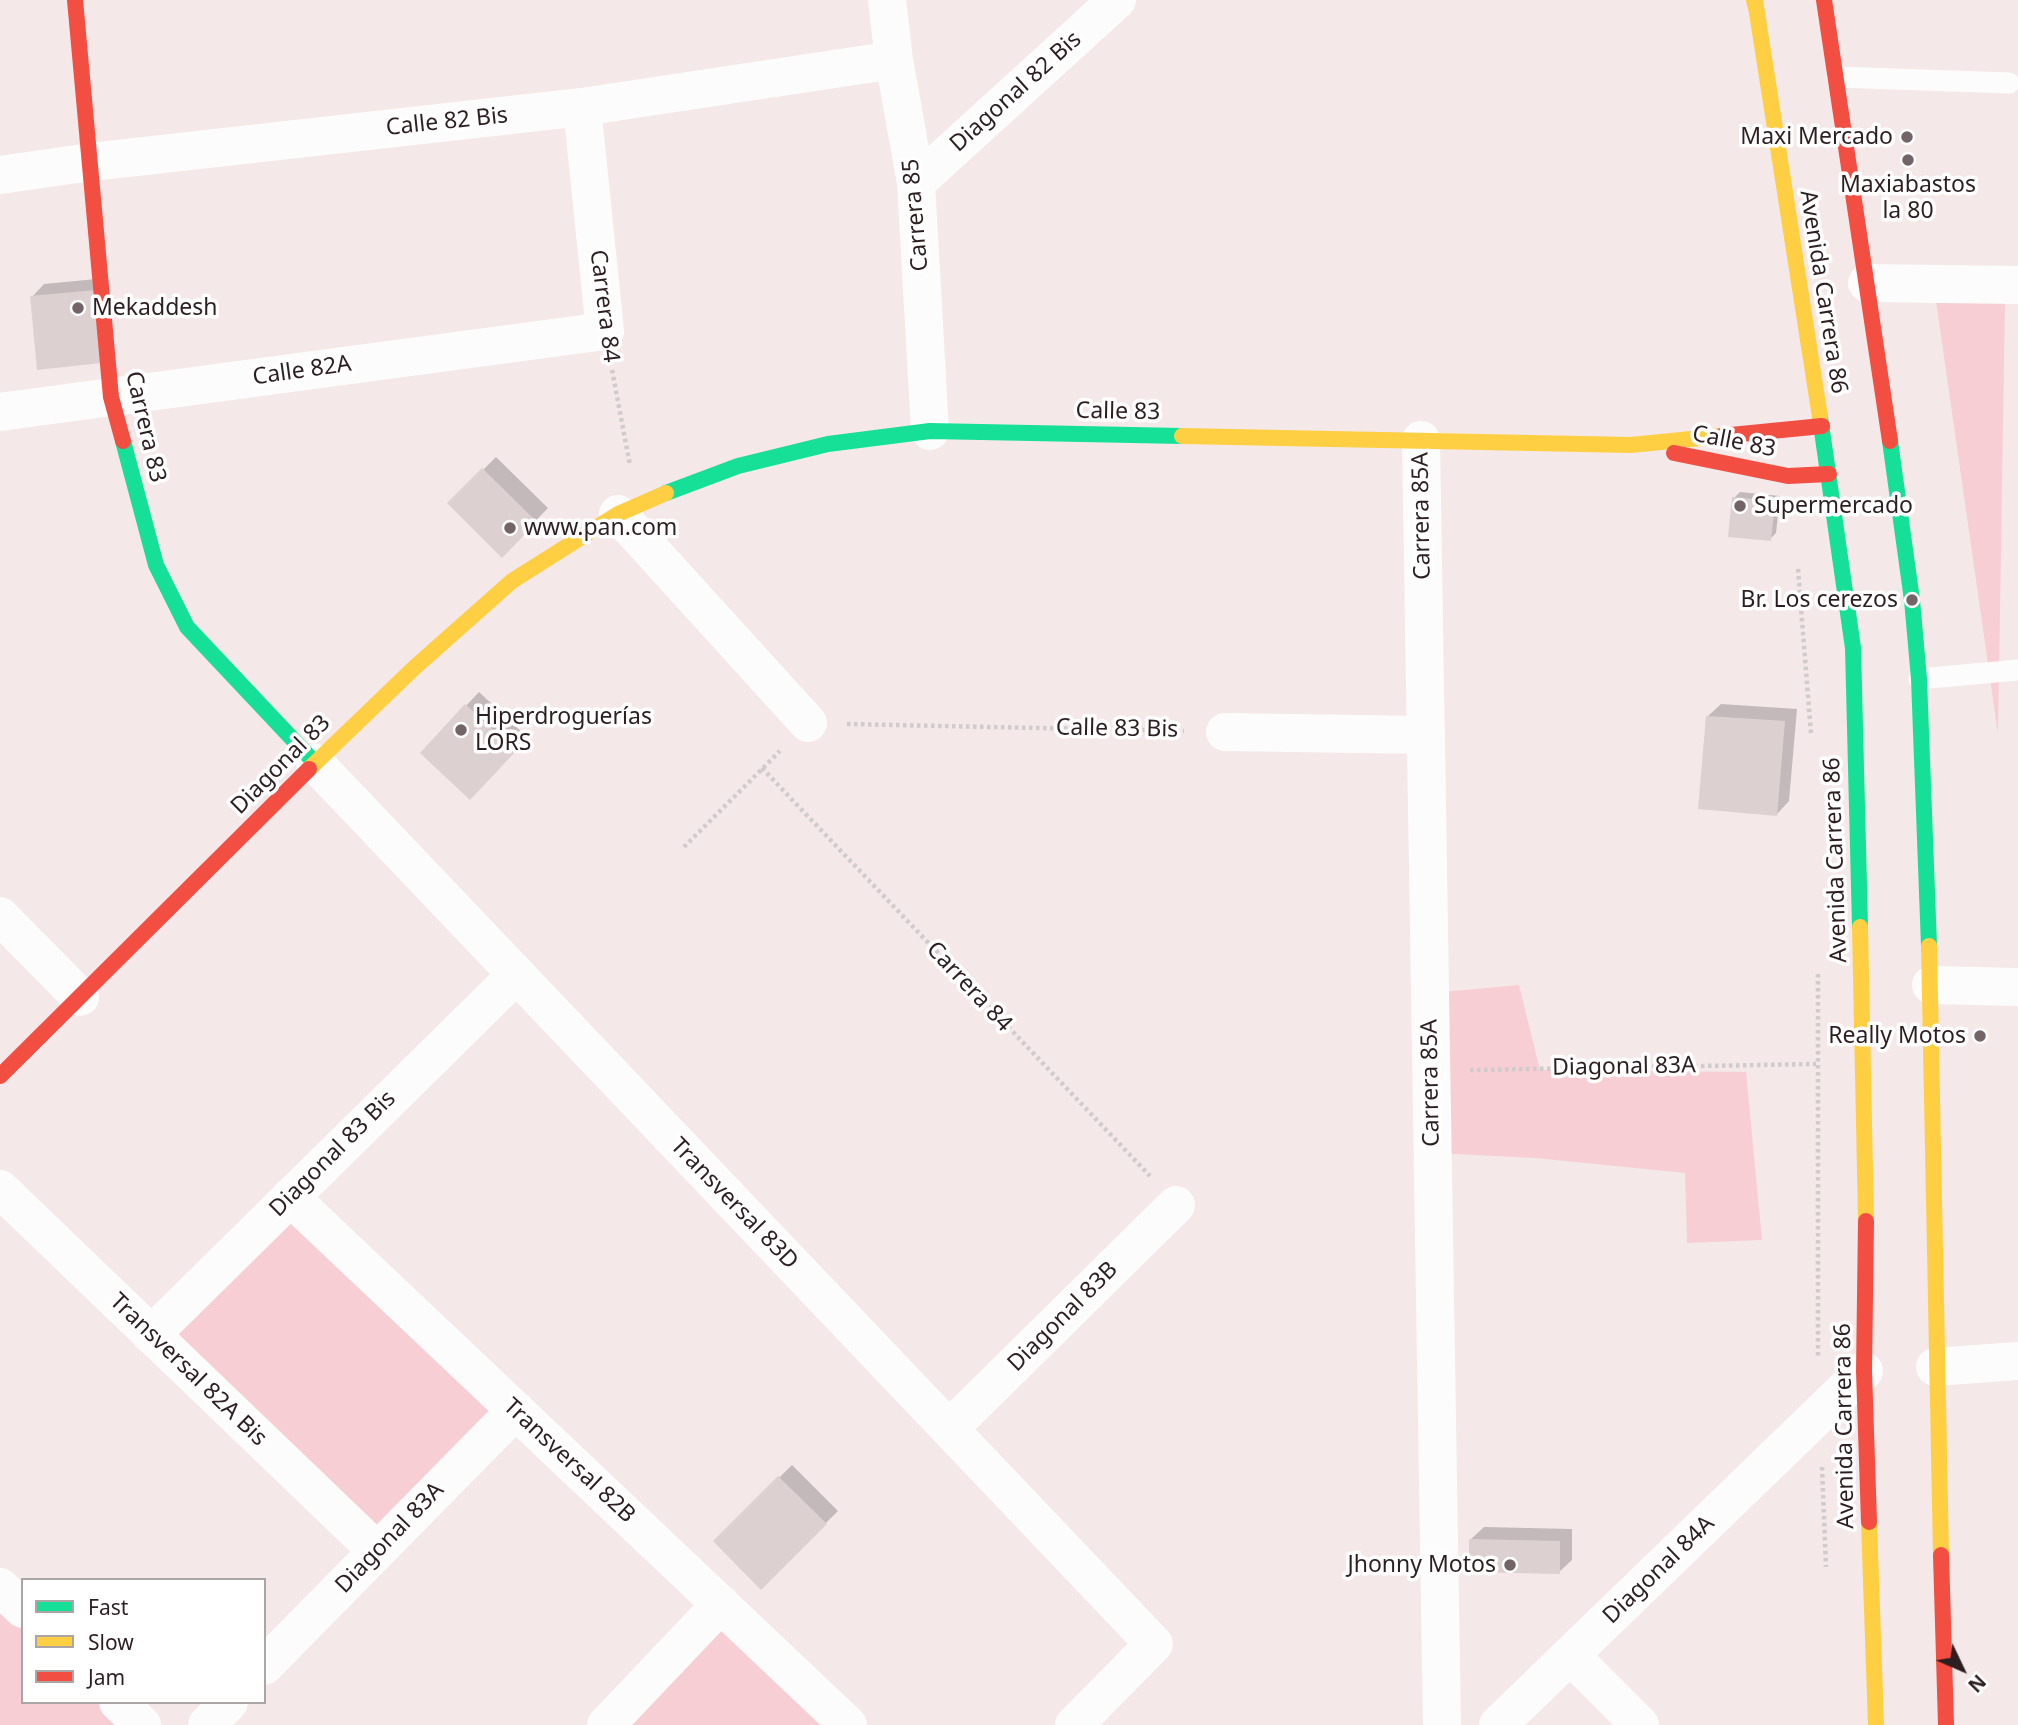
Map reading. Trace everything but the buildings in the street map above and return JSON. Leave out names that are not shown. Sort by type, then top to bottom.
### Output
[{"type":"main road","name":"Carrera 83","points":[[75,0],[111,397],[156,565],[187,627],[315,763]]},
{"type":"main road","name":"Avenida Carrera 86","points":[[1824,0],[1912,600],[1919,679],[1931,985],[1935,1367],[1945,1725]]},
{"type":"main road","name":"Avenida Carrera 86","points":[[1755,3],[1822,426],[1853,648],[1867,1175],[1864,1371],[1876,1725]]},
{"type":"main road","name":"Calle 83","points":[[628,509],[686,484],[763,460],[828,444],[930,431],[1631,444],[1822,426]]},
{"type":"main road","name":"Calle 83","points":[[1631,444],[1788,476],[1829,474]]},
{"type":"main road","name":"Diagonal 83","points":[[0,1076],[414,667],[512,581],[628,509]]},
{"type":"street","name":"Carrera 85","points":[[887,0],[894,60],[916,183],[930,431]]},
{"type":"street","name":"Diagonal 82 Bis","points":[[916,183],[1117,0]]},
{"type":"street","name":"Calle 82 Bis","points":[[0,175],[91,162],[582,107],[894,60]]},
{"type":"street","name":"Carrera 84","points":[[582,107],[605,331]]},
{"type":"street","points":[[1867,283],[2018,285]]},
{"type":"street","name":"Calle 82A","points":[[0,412],[605,331]]},
{"type":"street","name":"Carrera 85A","points":[[1421,440],[1442,1725]]},
{"type":"street","points":[[628,509],[808,723]]},
{"type":"street","points":[[1225,732],[1426,735]]},
{"type":"street","name":"Transversal 83D","points":[[315,763],[1154,1644],[1073,1725]]},
{"type":"street","points":[[0,916],[80,997]]},
{"type":"street","name":"Diagonal 83 Bis","points":[[151,1335],[516,975]]},
{"type":"street","points":[[1931,985],[2018,987]]},
{"type":"street","name":"Transversal 82A Bis","points":[[0,1189],[377,1551]]},
{"type":"street","name":"Transversal 82B","points":[[290,1197],[848,1725]]},
{"type":"street","name":"Diagonal 83B","points":[[949,1429],[1177,1205]]},
{"type":"street","points":[[1935,1367],[2018,1361]]},
{"type":"street","name":"Diagonal 84A","points":[[1498,1725],[1864,1371]]},
{"type":"street","name":"Diagonal 83A","points":[[266,1664],[516,1410]]},
{"type":"street","points":[[1819,1415],[1867,1438]]},
{"type":"street","points":[[0,1587],[21,1607]]},
{"type":"street","points":[[606,1725],[721,1604]]},
{"type":"street","points":[[1570,1655],[1640,1725]]},
{"type":"street","points":[[120,1704],[142,1725]]},
{"type":"street","points":[[207,1725],[227,1704]]},
{"type":"lane","points":[[1837,77],[2009,83]]},
{"type":"lane","points":[[1919,679],[2018,670]]},
{"type":"path","name":"Carrera 84","points":[[605,331],[628,509]]},
{"type":"path","points":[[1797,567],[1811,738]]},
{"type":"path","name":"Calle 83 Bis","points":[[808,723],[1225,732]]},
{"type":"path","points":[[684,847],[808,723]]},
{"type":"path","name":"Carrera 84","points":[[762,768],[1177,1205]]},
{"type":"path","points":[[1818,967],[1816,1064],[1819,1415],[1827,1577]]},
{"type":"path","name":"Diagonal 83A","points":[[1431,1071],[1816,1064]]},
{"type":"shaded area","points":[[1936,301],[2005,301],[1998,734]]},
{"type":"shaded area","points":[[1519,985],[1540,1070],[1746,1072],[1762,1240],[1687,1243],[1685,1173],[1535,1158],[1436,1153],[1421,994]]},
{"type":"shaded area","points":[[290,1197],[516,1410],[377,1551],[151,1335]]},
{"type":"shaded area","points":[[0,1587],[21,1607],[21,1704],[120,1704],[142,1725],[0,1725]]},
{"type":"shaded area","points":[[721,1604],[848,1725],[606,1725]]},
{"type":"traffic: fast","points":[[1820,417],[1853,648],[1860,927]]},
{"type":"traffic: fast","points":[[666,493],[738,466],[828,444],[930,431],[1182,436]]},
{"type":"traffic: fast","points":[[123,441],[156,565],[187,627],[315,763]]},
{"type":"traffic: fast","points":[[1890,441],[1912,600],[1919,679],[1929,946]]},
{"type":"traffic: slow","points":[[1754,0],[1756,8]]},
{"type":"traffic: slow","points":[[1755,0],[1820,417]]},
{"type":"traffic: slow","points":[[1182,436],[1631,445],[1721,436]]},
{"type":"traffic: slow","points":[[309,769],[414,668],[512,581],[618,514],[666,493]]},
{"type":"traffic: slow","points":[[1860,927],[1866,1221]]},
{"type":"traffic: slow","points":[[1929,946],[1941,1555]]},
{"type":"traffic: slow","points":[[1869,1522],[1876,1725]]},
{"type":"traffic: jam","points":[[75,0],[111,397],[123,441]]},
{"type":"traffic: jam","points":[[1824,0],[1890,441]]},
{"type":"traffic: jam","points":[[1721,436],[1822,426]]},
{"type":"traffic: jam","points":[[1674,453],[1788,476],[1829,474]]},
{"type":"traffic: jam","points":[[0,1076],[309,769]]},
{"type":"traffic: jam","points":[[1866,1221],[1864,1371],[1869,1522]]},
{"type":"traffic: jam","points":[[1941,1555],[1946,1725]]},
{"type":"place","name":"Maxi Mercado","points":[[1907,137]]},
{"type":"place","name":"Maxiabastos la 80","points":[[1908,160]]},
{"type":"place","name":"Mekaddesh","points":[[78,308]]},
{"type":"place","name":"Supermercado","points":[[1740,506]]},
{"type":"place","name":"www.pan.com","points":[[510,528]]},
{"type":"place","name":"Br. Los cerezos","points":[[1912,600]]},
{"type":"place","name":"Hiperdroguerías LORS","points":[[461,730]]},
{"type":"place","name":"Really Motos","points":[[1980,1036]]},
{"type":"place","name":"Jhonny Motos","points":[[1510,1565]]}]
